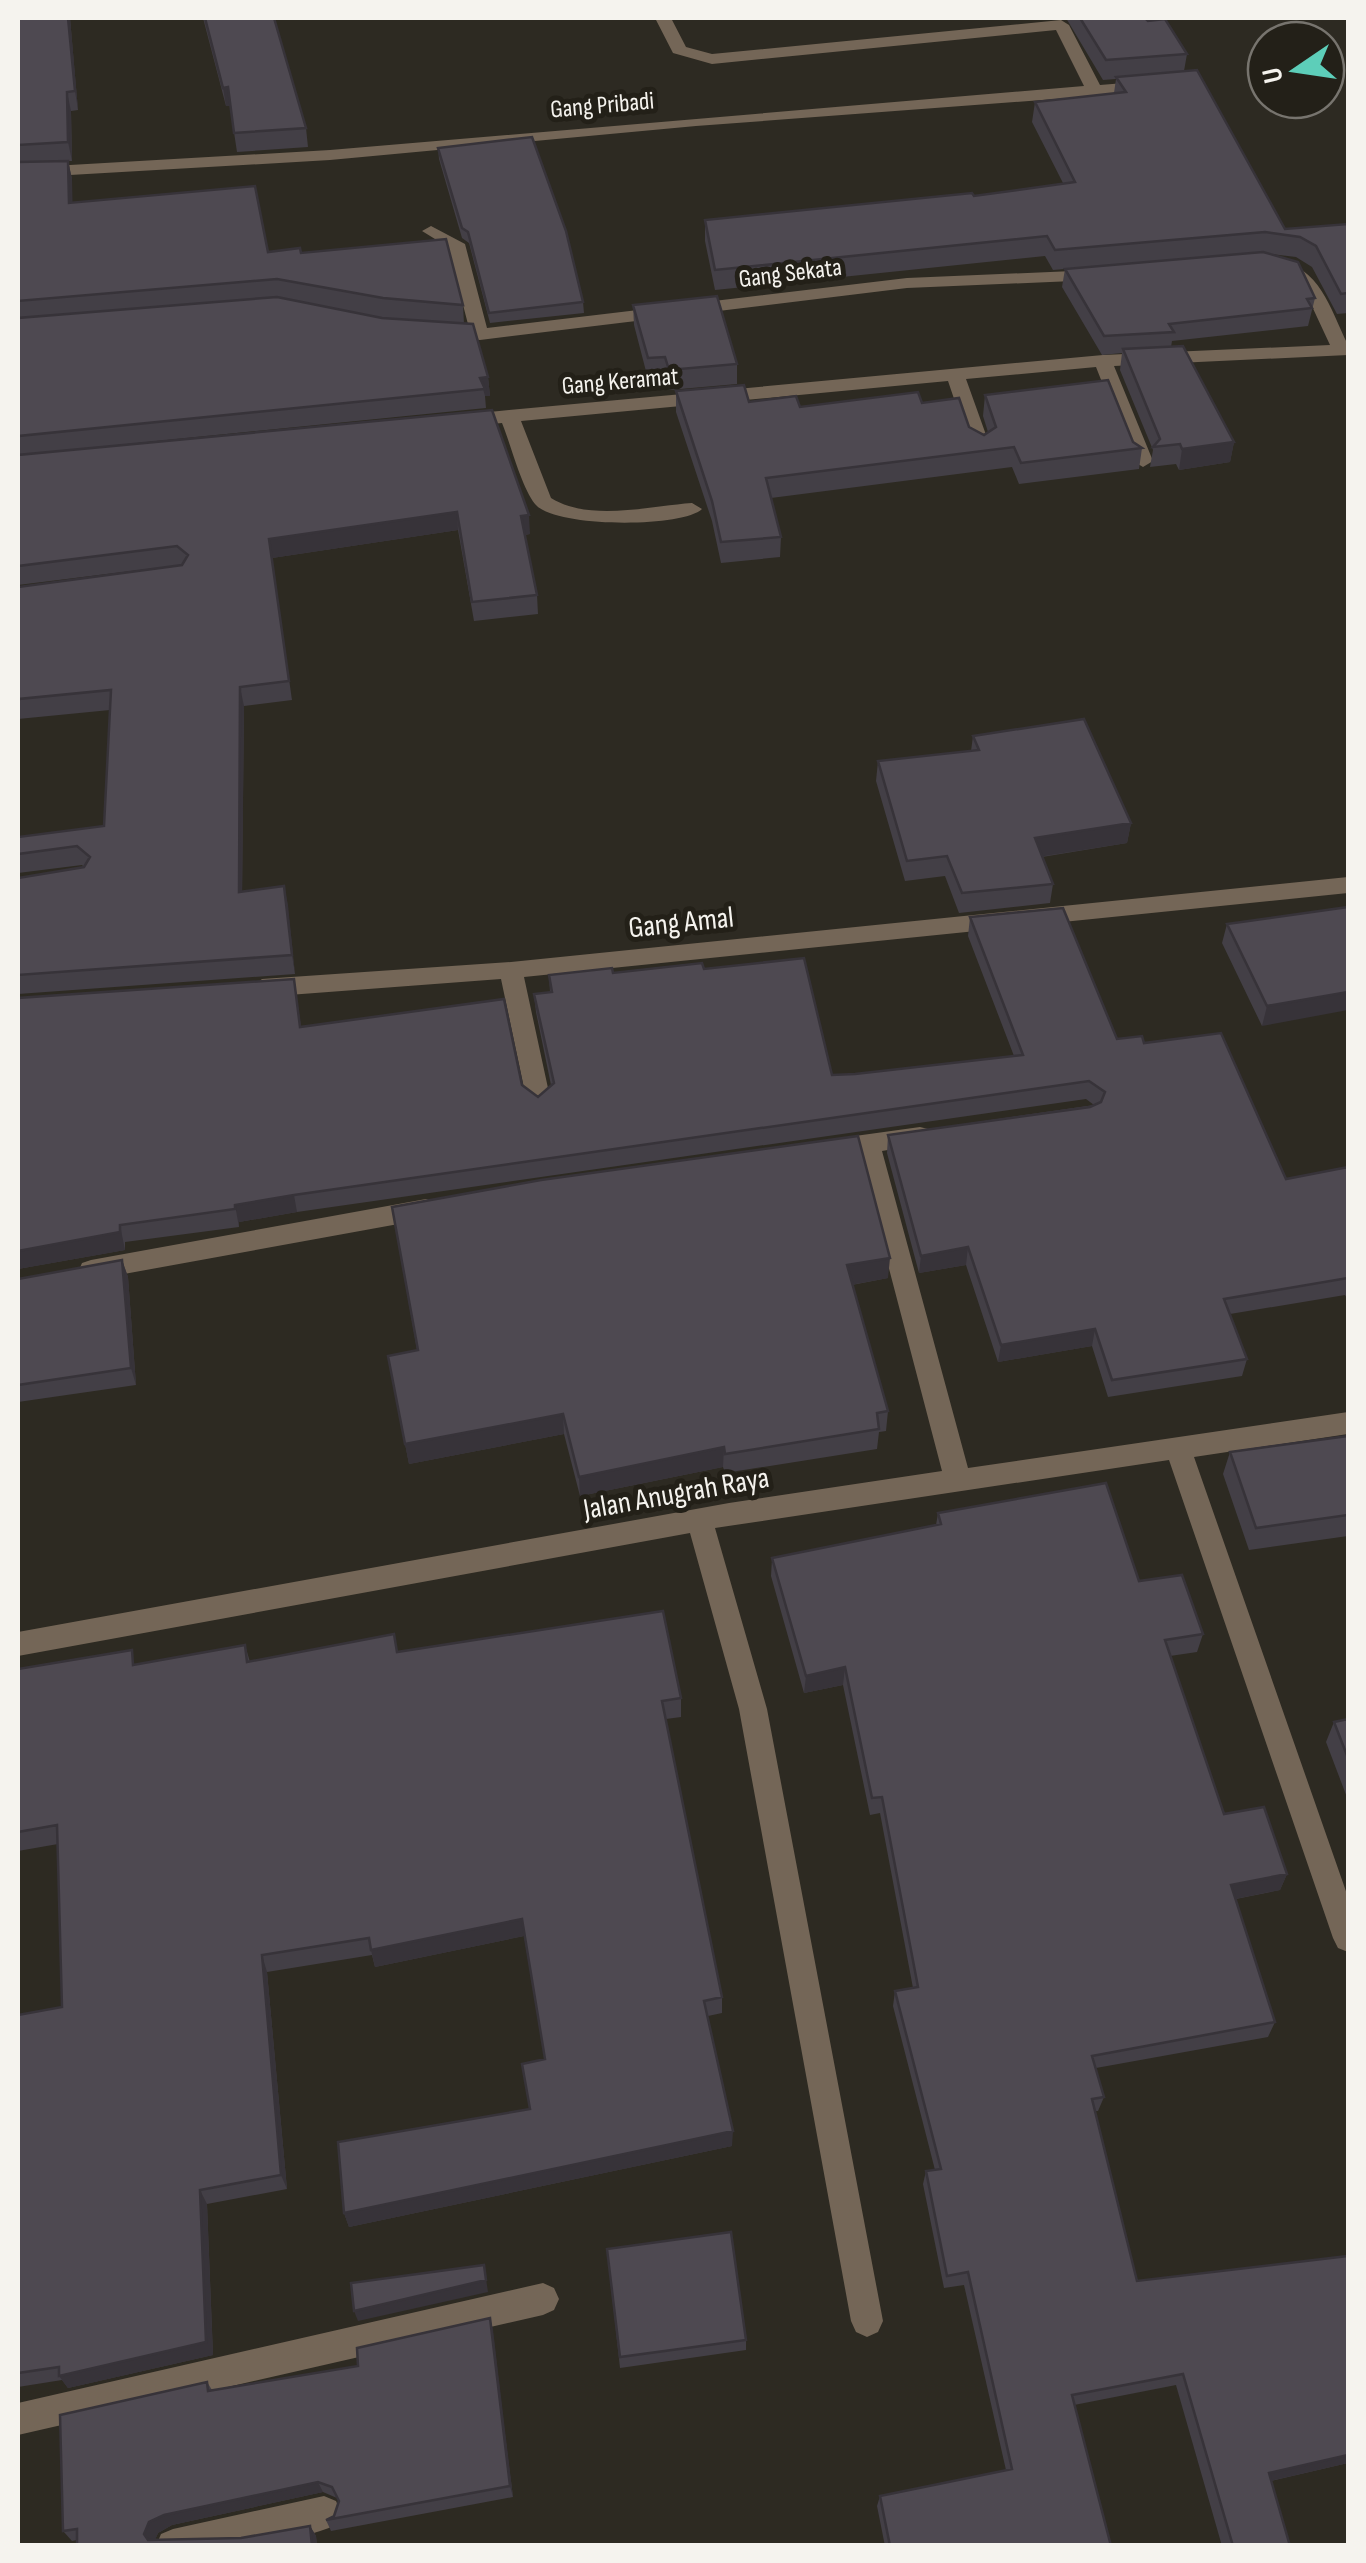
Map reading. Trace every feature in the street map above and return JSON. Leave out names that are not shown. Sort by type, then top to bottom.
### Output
[{"type":"street","points":[[663,18],[680,50],[712,59],[1061,25],[1095,91]]},
{"type":"street","name":"Gang Pribadi","points":[[18,173],[330,155],[696,121],[1172,84]]},
{"type":"street","points":[[431,231],[456,244],[480,334]]},
{"type":"street","points":[[1260,261],[1289,265],[1304,274],[1345,350]]},
{"type":"street","name":"Gang Sekata","points":[[423,330],[480,334],[907,284],[1108,274]]},
{"type":"street","name":"Gang Keramat","points":[[431,424],[1103,361],[1345,350]]},
{"type":"street","points":[[1103,361],[1143,461]]},
{"type":"street","points":[[955,374],[980,446]]},
{"type":"street","points":[[510,416],[544,501],[553,510],[578,516],[692,509]]},
{"type":"street","name":"Gang Amal","points":[[235,990],[511,970],[1348,885]]},
{"type":"street","points":[[511,970],[538,1102]]},
{"type":"street","points":[[810,1151],[940,1133]]},
{"type":"street","points":[[868,1143],[958,1481]]},
{"type":"street","points":[[76,1272],[445,1206]]},
{"type":"street","name":"Jalan Anugrah Raya","points":[[18,1644],[730,1514],[1348,1423]]},
{"type":"street","points":[[1178,1448],[1348,1938]]},
{"type":"street","points":[[700,1522],[754,1710],[867,2321]]},
{"type":"street","points":[[18,2420],[542,2300]]},
{"type":"street","points":[[173,2546],[324,2513]]},
{"type":"building","points":[[18,18],[68,18],[75,91],[67,92],[68,142],[18,145]]},
{"type":"building","points":[[205,18],[274,18],[306,128],[234,133],[228,87],[223,88]]},
{"type":"building","points":[[1080,18],[1165,19],[1187,54],[1106,60]]},
{"type":"building","points":[[1197,70],[1285,229],[1348,224],[1348,293],[1341,294],[1316,246],[1300,237],[1265,232],[1055,250],[1047,236],[715,270],[705,220],[972,193],[974,196],[1075,182],[1035,102],[1126,92],[1116,77]]},
{"type":"building","points":[[532,137],[566,231],[583,302],[489,313],[468,232],[462,228],[438,148]]},
{"type":"building","points":[[68,161],[69,203],[255,186],[268,252],[300,248],[301,253],[446,239],[463,305],[383,298],[277,279],[18,301],[18,162]]},
{"type":"building","points":[[1263,252],[1298,262],[1315,298],[1307,299],[1312,308],[1169,324],[1174,332],[1104,336],[1065,269]]},
{"type":"building","points":[[717,296],[737,364],[669,370],[665,357],[648,358],[633,305]]},
{"type":"building","points":[[277,297],[382,318],[473,324],[488,377],[480,378],[485,389],[18,436],[18,318]]},
{"type":"building","points":[[1183,346],[1234,442],[1182,449],[1180,444],[1153,447],[1160,439],[1123,349]]},
{"type":"building","points":[[1108,380],[1133,442],[1142,448],[1021,463],[1014,447],[766,478],[781,537],[721,542],[712,501],[676,391],[744,385],[749,402],[796,396],[800,407],[918,392],[922,403],[959,398],[969,427],[984,435],[996,427],[985,395]]},
{"type":"building","points":[[492,410],[529,515],[521,516],[537,595],[472,602],[457,512],[269,539],[289,681],[240,687],[239,892],[284,886],[292,955],[18,975],[18,878],[84,867],[90,857],[77,846],[18,854],[18,837],[104,826],[111,690],[18,699],[18,587],[182,565],[188,555],[177,546],[18,566],[18,455]]},
{"type":"building","points":[[1084,719],[1131,823],[1035,838],[1053,884],[962,893],[947,856],[907,861],[878,761],[979,750],[973,736]]},
{"type":"building","points":[[1348,907],[1348,992],[1267,1006],[1227,924]]},
{"type":"building","points":[[1063,908],[1117,1039],[1142,1036],[1144,1043],[1221,1033],[1286,1179],[1348,1167],[1348,1278],[1224,1299],[1247,1359],[1112,1380],[1095,1329],[1001,1345],[968,1247],[921,1256],[888,1135],[1090,1107],[1101,1102],[1105,1092],[1089,1081],[294,1195],[235,1205],[235,1209],[120,1225],[120,1232],[18,1251],[18,998],[294,979],[300,1027],[504,999],[522,1085],[538,1097],[554,1083],[534,994],[552,992],[549,975],[612,968],[613,973],[702,963],[704,969],[804,958],[832,1075],[855,1074],[1023,1055],[970,917]]},
{"type":"building","points":[[858,1136],[890,1258],[847,1265],[888,1411],[877,1413],[879,1429],[725,1454],[724,1447],[579,1477],[563,1414],[405,1444],[388,1356],[418,1350],[392,1207],[541,1180]]},
{"type":"building","points":[[122,1260],[131,1368],[18,1385],[18,1279]]},
{"type":"building","points":[[1348,1436],[1348,1515],[1256,1528],[1230,1452]]},
{"type":"building","points":[[1106,1483],[1139,1581],[1182,1575],[1203,1634],[1165,1640],[1224,1814],[1264,1807],[1287,1874],[1231,1885],[1275,2022],[1092,2056],[1104,2097],[1092,2099],[1137,2281],[1348,2256],[1348,2455],[1269,2473],[1290,2546],[1233,2546],[1183,2374],[1072,2395],[1111,2546],[890,2546],[880,2496],[1012,2469],[968,2272],[947,2276],[926,2171],[941,2169],[895,1991],[918,1987],[882,1797],[872,1798],[845,1667],[806,1676],[772,1558],[941,1524],[938,1513]]},
{"type":"building","points":[[663,1611],[681,1698],[662,1701],[722,1997],[704,2001],[733,2131],[344,2213],[338,2142],[530,2109],[522,2064],[545,2059],[522,1919],[371,1950],[369,1938],[262,1955],[281,2175],[200,2190],[206,2342],[59,2376],[59,2367],[18,2373],[18,2015],[62,2007],[57,1825],[18,1832],[18,1669],[132,1650],[133,1665],[245,1645],[247,1662],[394,1634],[397,1652]]},
{"type":"building","points":[[1348,1719],[1348,1758],[1334,1722]]},
{"type":"building","points":[[731,2232],[746,2340],[620,2357],[607,2249]]},
{"type":"building","points":[[484,2265],[486,2280],[354,2311],[351,2283]]},
{"type":"building","points":[[490,2318],[510,2486],[326,2520],[334,2516],[339,2501],[332,2487],[318,2482],[164,2515],[149,2522],[144,2534],[148,2540],[241,2538],[310,2526],[312,2546],[77,2546],[77,2529],[63,2531],[60,2415],[207,2382],[208,2391],[358,2366],[357,2348]]}]
